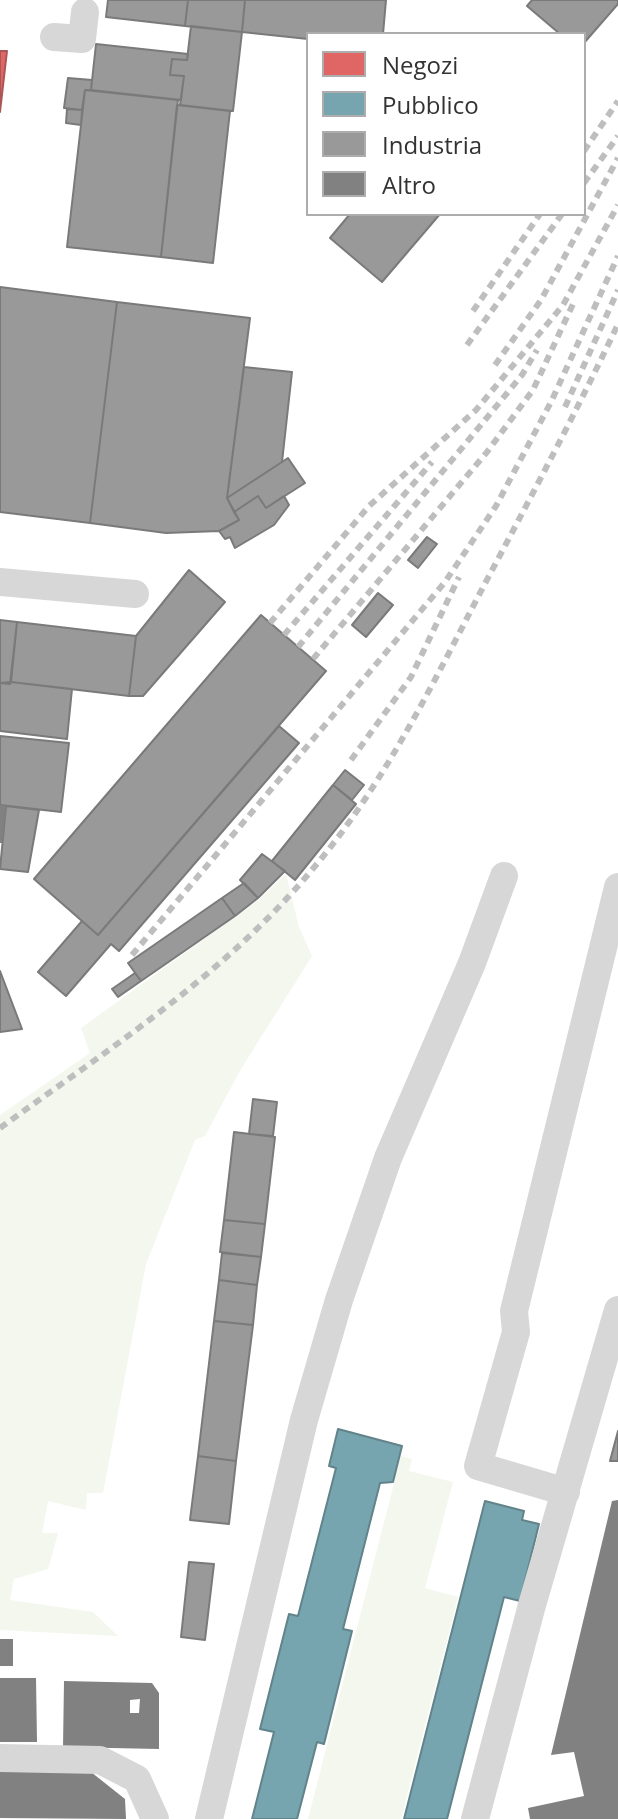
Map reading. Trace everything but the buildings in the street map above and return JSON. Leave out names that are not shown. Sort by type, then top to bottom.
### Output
[{"type":"street","points":[[54,37],[82,39],[85,12]]},
{"type":"street","points":[[0,582],[135,594]]},
{"type":"street","points":[[209,1819],[304,1420],[339,1300],[388,1158],[472,963],[504,876]]},
{"type":"street","points":[[566,1492],[478,1466],[516,1332],[514,1311],[618,887]]},
{"type":"street","points":[[475,1819],[618,1310]]},
{"type":"street","points":[[0,1758],[100,1760],[137,1779],[155,1819]]},
{"type":"shaded area","points":[[286,874],[299,927],[312,956],[241,1069],[205,1136],[195,1140],[146,1264],[103,1493],[87,1493],[86,1510],[48,1501],[42,1533],[58,1533],[48,1569],[14,1579],[10,1600],[93,1612],[118,1636],[0,1630],[0,1115],[90,1053],[81,1028],[260,899]]},
{"type":"shaded area","points":[[401,1456],[412,1459],[409,1471],[453,1482],[425,1588],[458,1597],[401,1819],[308,1819]]},
{"type":"railway","points":[[586,148],[618,101]]},
{"type":"railway","points":[[586,180],[618,136]]},
{"type":"railway","points":[[495,365],[541,300],[618,158]]},
{"type":"railway","points":[[270,623],[369,506],[476,410],[563,305],[618,205]]},
{"type":"railway","points":[[473,311],[539,216]]},
{"type":"railway","points":[[467,345],[561,216]]},
{"type":"railway","points":[[132,955],[445,582],[496,506],[551,402],[618,256]]},
{"type":"railway","points":[[565,407],[618,290]]},
{"type":"railway","points":[[313,659],[487,452],[533,390],[573,304]]},
{"type":"railway","points":[[0,1128],[203,977],[277,909],[337,839],[382,772],[423,701],[618,324]]},
{"type":"railway","points":[[298,647],[522,375],[537,350]]},
{"type":"railway","points":[[284,635],[432,462]]},
{"type":"railway","points":[[351,760],[411,677],[459,577]]}]
